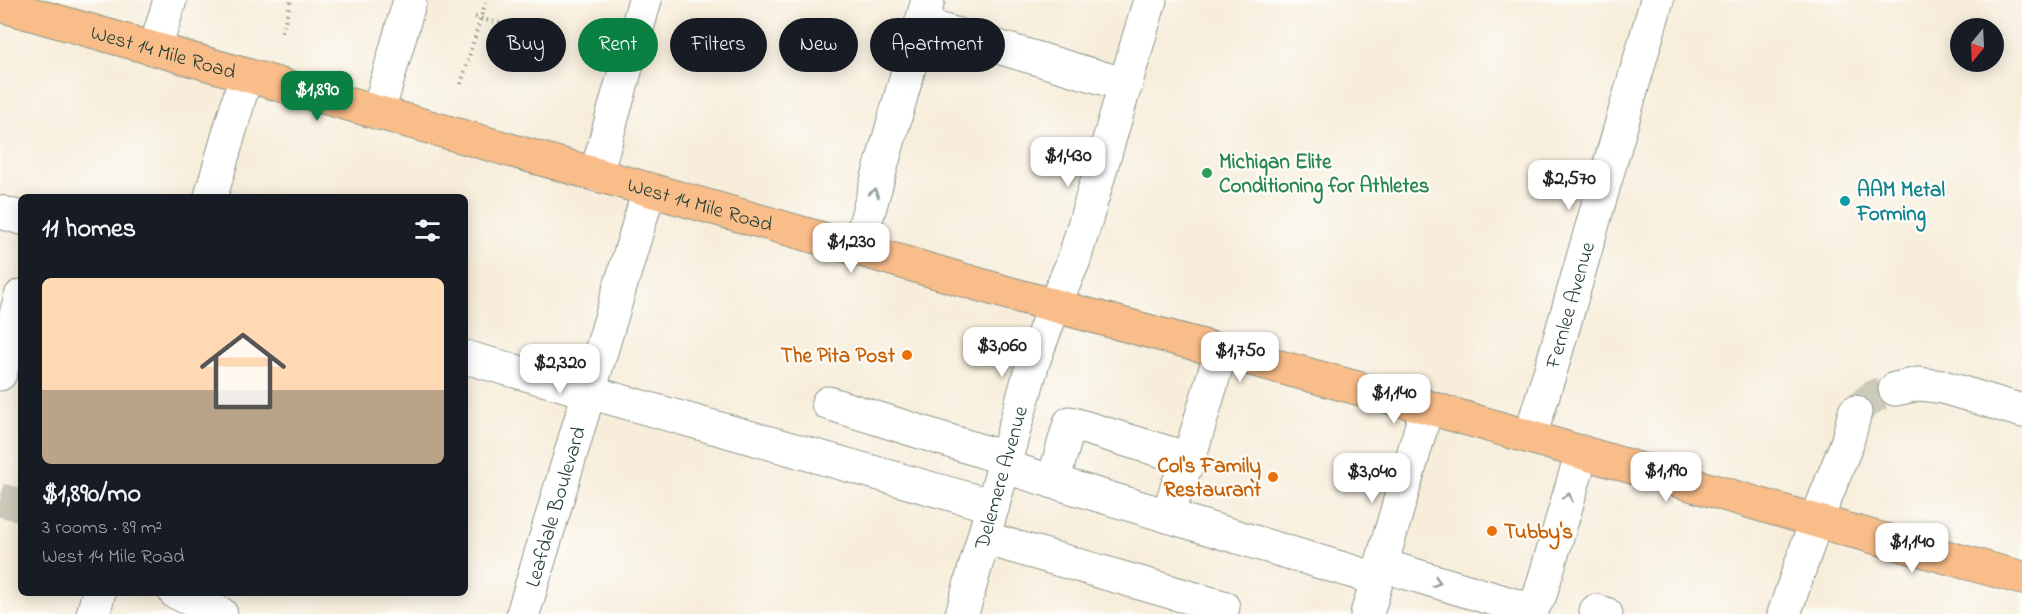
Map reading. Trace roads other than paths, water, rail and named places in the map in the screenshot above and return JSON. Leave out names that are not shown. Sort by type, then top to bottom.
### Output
[{"type":"main road","name":"West 14 Mile Road","points":[[0,5],[1054,306],[1426,407],[1816,521],[2022,578]]},
{"type":"street","points":[[155,50],[170,0]]},
{"type":"street","points":[[378,113],[411,0]]},
{"type":"street","points":[[596,175],[645,0]]},
{"type":"street","name":"Delemere Avenue","points":[[962,614],[1034,359],[1074,260],[1150,0]]},
{"type":"street","name":"Fernlee Avenue","points":[[1530,437],[1657,0]]},
{"type":"street","points":[[858,249],[925,12],[1126,85]]},
{"type":"street","points":[[212,194],[246,75]]},
{"type":"street","name":"Leafdale Boulevard","points":[[523,614],[649,190]]},
{"type":"street","points":[[0,212],[18,217]]},
{"type":"street","points":[[0,374],[18,307]]},
{"type":"street","points":[[1168,516],[1177,487],[1190,459],[1221,351]]},
{"type":"street","points":[[468,358],[993,507]]},
{"type":"street","points":[[1895,389],[1919,384],[1943,387],[2022,411]]},
{"type":"street","points":[[828,403],[1006,463],[1053,482],[1168,516],[1527,609],[1533,607],[1540,596],[1582,452]]},
{"type":"street","points":[[1367,614],[1426,407]]},
{"type":"street","points":[[1784,614],[1816,521],[1847,443],[1855,412]]},
{"type":"street","points":[[1053,482],[1070,423],[1190,459]]},
{"type":"street","points":[[984,538],[1223,607],[1221,614]]},
{"type":"street","points":[[93,614],[98,596]]},
{"type":"street","points":[[183,596],[221,614]]},
{"type":"tunnel","points":[[1855,412],[1874,396],[1895,389]]},
{"type":"tunnel","points":[[0,500],[18,504]]},
{"type":"place","name":"Michigan Elite Conditioning for Athletes","points":[[1207,173]]},
{"type":"place","name":"AAM Metal Forming","points":[[1845,201]]},
{"type":"place","name":"The Pita Post","points":[[907,355]]},
{"type":"place","name":"Col's Family Restaurant","points":[[1273,477]]},
{"type":"place","name":"Tubby's","points":[[1492,531]]}]
